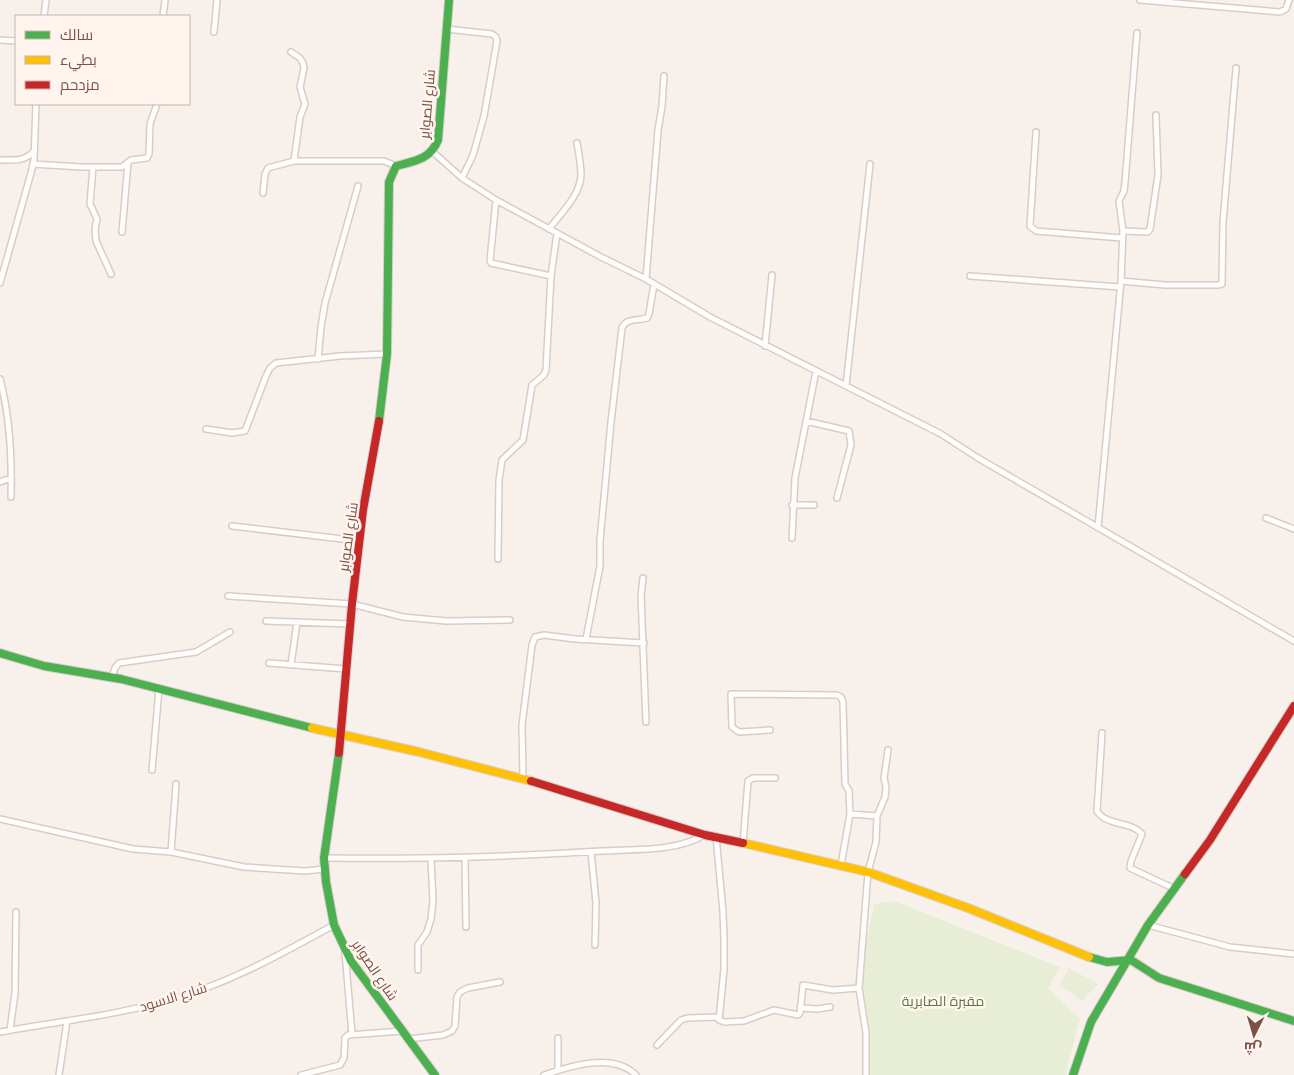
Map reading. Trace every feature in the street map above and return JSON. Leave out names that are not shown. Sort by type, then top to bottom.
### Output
[{"type":"street","points":[[44,15],[46,0]]},
{"type":"street","points":[[164,15],[165,0]]},
{"type":"street","points":[[214,32],[217,0]]},
{"type":"street","name":"شارع الصوابر","points":[[435,1075],[344,950],[334,925],[324,869],[324,858],[340,735],[363,510],[380,422],[387,354],[389,182],[396,166],[422,160],[433,152],[438,140],[449,0]]},
{"type":"street","points":[[1140,0],[1280,12],[1286,9],[1289,0]]},
{"type":"street","points":[[446,29],[492,34],[496,37],[497,41],[484,116],[473,155],[462,178]]},
{"type":"street","points":[[1098,528],[1120,284],[1123,231],[1119,201],[1124,191],[1125,182],[1137,33]]},
{"type":"street","points":[[0,40],[15,41]]},
{"type":"street","points":[[291,52],[300,58],[303,63],[304,68],[300,87],[305,104],[300,117],[294,161]]},
{"type":"street","points":[[970,276],[1120,284],[1222,284],[1223,222],[1236,68]]},
{"type":"street","points":[[646,279],[664,76]]},
{"type":"street","points":[[0,283],[33,164],[36,105]]},
{"type":"street","points":[[33,164],[93,168],[122,167],[131,160],[148,157],[150,124],[157,105]]},
{"type":"street","points":[[1123,231],[1148,232],[1150,229],[1158,175],[1156,115]]},
{"type":"street","points":[[1036,132],[1030,226],[1036,230],[1122,238]]},
{"type":"street","points":[[549,229],[573,198],[578,187],[580,175],[578,143]]},
{"type":"street","points":[[0,160],[24,159],[34,150]]},
{"type":"street","points":[[433,152],[462,178],[496,200],[602,258],[646,279],[710,317],[765,346],[941,434],[978,458],[1294,641]]},
{"type":"street","points":[[263,193],[265,174],[268,168],[294,161],[384,161],[396,166]]},
{"type":"street","points":[[122,232],[128,162]]},
{"type":"street","points":[[846,386],[870,164]]},
{"type":"street","points":[[93,168],[90,204],[97,219],[95,228],[96,241],[111,274]]},
{"type":"street","points":[[318,359],[325,303],[358,186]]},
{"type":"street","points":[[496,200],[491,263],[551,276]]},
{"type":"street","points":[[498,559],[499,480],[502,460],[523,440],[532,385],[544,375],[546,370],[551,276],[557,233]]},
{"type":"street","points":[[765,346],[772,275]]},
{"type":"street","points":[[586,639],[600,566],[600,541],[612,405],[622,328],[624,323],[628,321],[647,318],[654,284]]},
{"type":"street","points":[[206,429],[232,433],[245,431],[270,368],[276,363],[348,355],[387,354]]},
{"type":"street","points":[[792,538],[792,505],[795,478],[816,370]]},
{"type":"street","points":[[0,379],[8,427],[11,497]]},
{"type":"street","points":[[806,421],[849,432],[851,445],[837,498]]},
{"type":"street","points":[[0,482],[11,478]]},
{"type":"street","points":[[792,505],[814,506]]},
{"type":"street","points":[[1266,518],[1294,529]]},
{"type":"street","points":[[232,526],[359,542]]},
{"type":"street","points":[[644,578],[641,596],[646,722]]},
{"type":"street","points":[[228,596],[352,604],[403,617],[446,621],[510,620]]},
{"type":"street","points":[[266,621],[350,624]]},
{"type":"street","points":[[291,665],[297,622]]},
{"type":"street","points":[[112,677],[119,663],[196,652],[230,632]]},
{"type":"street","points":[[523,778],[522,725],[533,640],[535,637],[544,635],[644,644]]},
{"type":"street","points":[[0,653],[44,666],[112,677],[340,735],[419,752],[523,778],[705,835],[868,872],[968,908],[1100,961],[1131,960],[1159,978],[1294,1021]]},
{"type":"street","points":[[269,663],[346,669]]},
{"type":"street","points":[[152,770],[159,689]]},
{"type":"street","points":[[770,730],[739,732],[732,726],[731,694],[837,695],[841,697],[843,702],[845,784],[849,791],[850,814],[841,865]]},
{"type":"street","points":[[1073,1075],[1091,1022],[1126,960],[1210,840],[1294,706]]},
{"type":"street","points":[[1102,733],[1097,811],[1103,818],[1137,829],[1142,834],[1130,868],[1175,889]]},
{"type":"street","points":[[866,1075],[866,1033],[860,988],[868,872],[876,842],[877,816],[885,797],[886,787],[884,778],[888,750]]},
{"type":"street","points":[[743,844],[748,781],[753,778],[774,778]]},
{"type":"street","points":[[171,852],[176,784]]},
{"type":"street","points":[[850,814],[877,816]]},
{"type":"street","points":[[0,819],[133,849],[171,852],[244,867],[305,871],[324,869]]},
{"type":"street","points":[[324,858],[431,859],[591,852],[685,845],[705,835]]},
{"type":"street","points":[[716,836],[723,905],[724,939],[724,970],[719,1020],[724,1022],[744,1021],[758,1017],[770,1010],[798,1015],[803,985],[833,990],[860,988]]},
{"type":"street","points":[[591,852],[596,903],[595,945]]},
{"type":"street","points":[[465,858],[466,927]]},
{"type":"street","points":[[418,970],[418,945],[428,932],[431,919],[433,900],[431,859]]},
{"type":"street","points":[[10,1030],[15,993],[16,912]]},
{"type":"street","name":"شارع الاسود","points":[[0,1032],[139,1007],[199,991],[268,960],[334,925]]},
{"type":"street","points":[[1148,926],[1230,947],[1294,954]]},
{"type":"street","points":[[344,950],[352,1034]]},
{"type":"street","points":[[408,1039],[443,1035],[452,1031],[455,1026],[457,997],[460,992],[468,988],[500,982]]},
{"type":"street","points":[[800,1008],[817,1009],[830,1007]]},
{"type":"street","points":[[656,1045],[681,1020],[687,1018],[718,1017]]},
{"type":"street","points":[[59,1075],[67,1021]]},
{"type":"street","points":[[301,1075],[340,1065],[344,1058],[345,1038],[352,1034],[402,1031]]},
{"type":"street","points":[[558,1038],[558,1070]]},
{"type":"street","points":[[544,1075],[584,1064],[622,1066],[636,1075]]},
{"type":"green space","name":"مقبرة الصابرية","points":[[894,901],[1060,967],[1048,988],[1080,1019],[1065,1075],[870,1075],[868,1017],[859,979],[874,904]]},
{"type":"green space","points":[[1069,968],[1098,984],[1082,1001],[1060,985]]},
{"type":"traffic: fast","points":[[379,421],[387,354],[389,182],[396,166],[426,156],[435,147],[438,140],[449,0]]},
{"type":"traffic: fast","points":[[0,653],[44,666],[121,679],[312,728]]},
{"type":"traffic: fast","points":[[339,753],[324,858],[326,882],[334,925],[351,961],[435,1075]]},
{"type":"traffic: fast","points":[[1073,1075],[1091,1022],[1148,925],[1185,874]]},
{"type":"traffic: fast","points":[[1089,957],[1107,962],[1131,960],[1159,978],[1294,1021]]},
{"type":"traffic: slow","points":[[312,728],[419,752],[531,781]]},
{"type":"traffic: slow","points":[[743,843],[868,872],[968,908],[1089,957]]},
{"type":"traffic: jam","points":[[339,753],[352,604],[363,510],[379,421]]},
{"type":"traffic: jam","points":[[1185,874],[1210,840],[1294,706]]},
{"type":"traffic: jam","points":[[531,781],[705,835],[743,843]]}]
